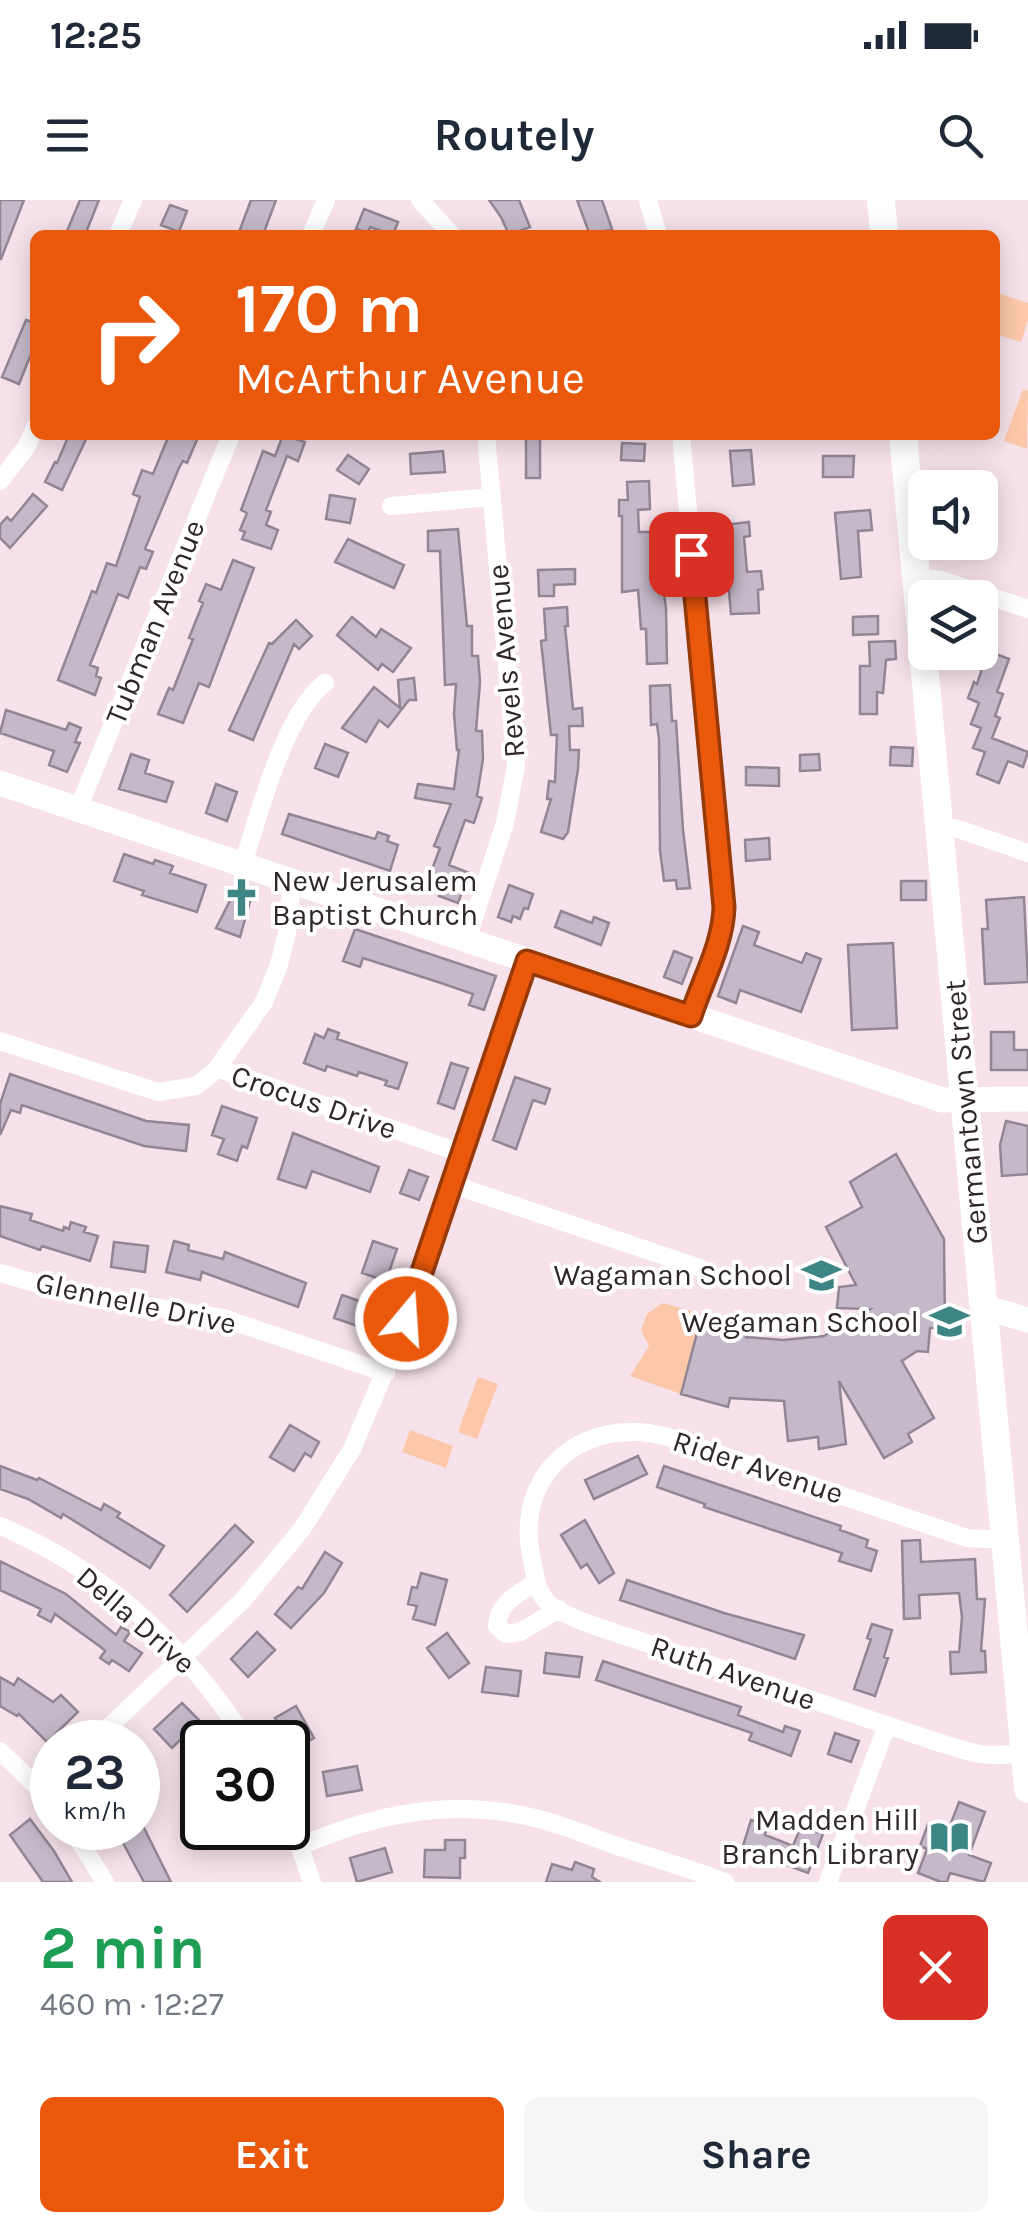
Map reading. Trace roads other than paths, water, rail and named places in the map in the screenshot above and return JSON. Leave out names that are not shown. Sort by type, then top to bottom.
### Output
[{"type":"main road","points":[[881,200],[884,230]]},
{"type":"main road","name":"Germantown Street","points":[[903,440],[1028,1790]]},
{"type":"street","points":[[120,230],[133,200]]},
{"type":"street","points":[[313,230],[326,200]]},
{"type":"street","points":[[420,200],[447,230]]},
{"type":"street","points":[[648,200],[657,230]]},
{"type":"street","points":[[0,481],[30,439]]},
{"type":"street","name":"Tubman Avenue","points":[[78,809],[228,440]]},
{"type":"street","name":"Revels Avenue","points":[[467,939],[505,823],[516,766],[486,440]]},
{"type":"street","points":[[680,440],[724,907],[718,942],[691,1016]]},
{"type":"street","points":[[390,506],[492,497]]},
{"type":"street","points":[[916,577],[941,580],[1028,609]]},
{"type":"street","points":[[244,864],[286,743],[306,702],[325,683]]},
{"type":"street","points":[[0,783],[942,1100],[1028,1099]]},
{"type":"street","points":[[940,830],[955,828],[1028,853]]},
{"type":"street","points":[[217,1068],[256,1016],[273,981],[287,933],[292,882]]},
{"type":"street","points":[[117,1720],[242,1601],[302,1528],[352,1448],[386,1373],[527,961]]},
{"type":"street","name":"Crocus Drive","points":[[0,1040],[158,1092],[196,1086],[217,1068],[461,1152]]},
{"type":"street","points":[[451,1184],[700,1268]]},
{"type":"street","name":"Glennelle Drive","points":[[0,1273],[80,1296],[223,1318],[386,1373]]},
{"type":"street","points":[[984,1307],[1028,1320]]},
{"type":"street","name":"Rider Avenue","points":[[536,1582],[528,1529],[533,1498],[551,1467],[581,1442],[610,1432],[643,1431],[668,1436],[967,1538],[1005,1540]]},
{"type":"street","name":"Della Drive","points":[[0,1526],[86,1572],[154,1628],[210,1689],[232,1720]]},
{"type":"street","points":[[536,1582],[507,1601],[498,1612],[496,1626],[506,1634],[520,1632],[560,1609]]},
{"type":"street","name":"Ruth Avenue","points":[[536,1582],[550,1605],[587,1622],[976,1753],[1026,1753]]},
{"type":"street","points":[[828,1882],[888,1725]]},
{"type":"street","points":[[0,1752],[30,1775]]},
{"type":"street","points":[[310,1842],[388,1816],[438,1809],[484,1810],[539,1819],[725,1882]]},
{"type":"street","points":[[85,1850],[105,1882]]},
{"type":"street","points":[[302,1850],[312,1882]]},
{"type":"place","name":"New Jerusalem Baptist Church","points":[[242,898]]},
{"type":"place","name":"Wagaman School","points":[[822,1275]]},
{"type":"place","name":"Wegaman School","points":[[949,1322]]},
{"type":"place","name":"Madden Hill Branch Library","points":[[949,1837]]}]
